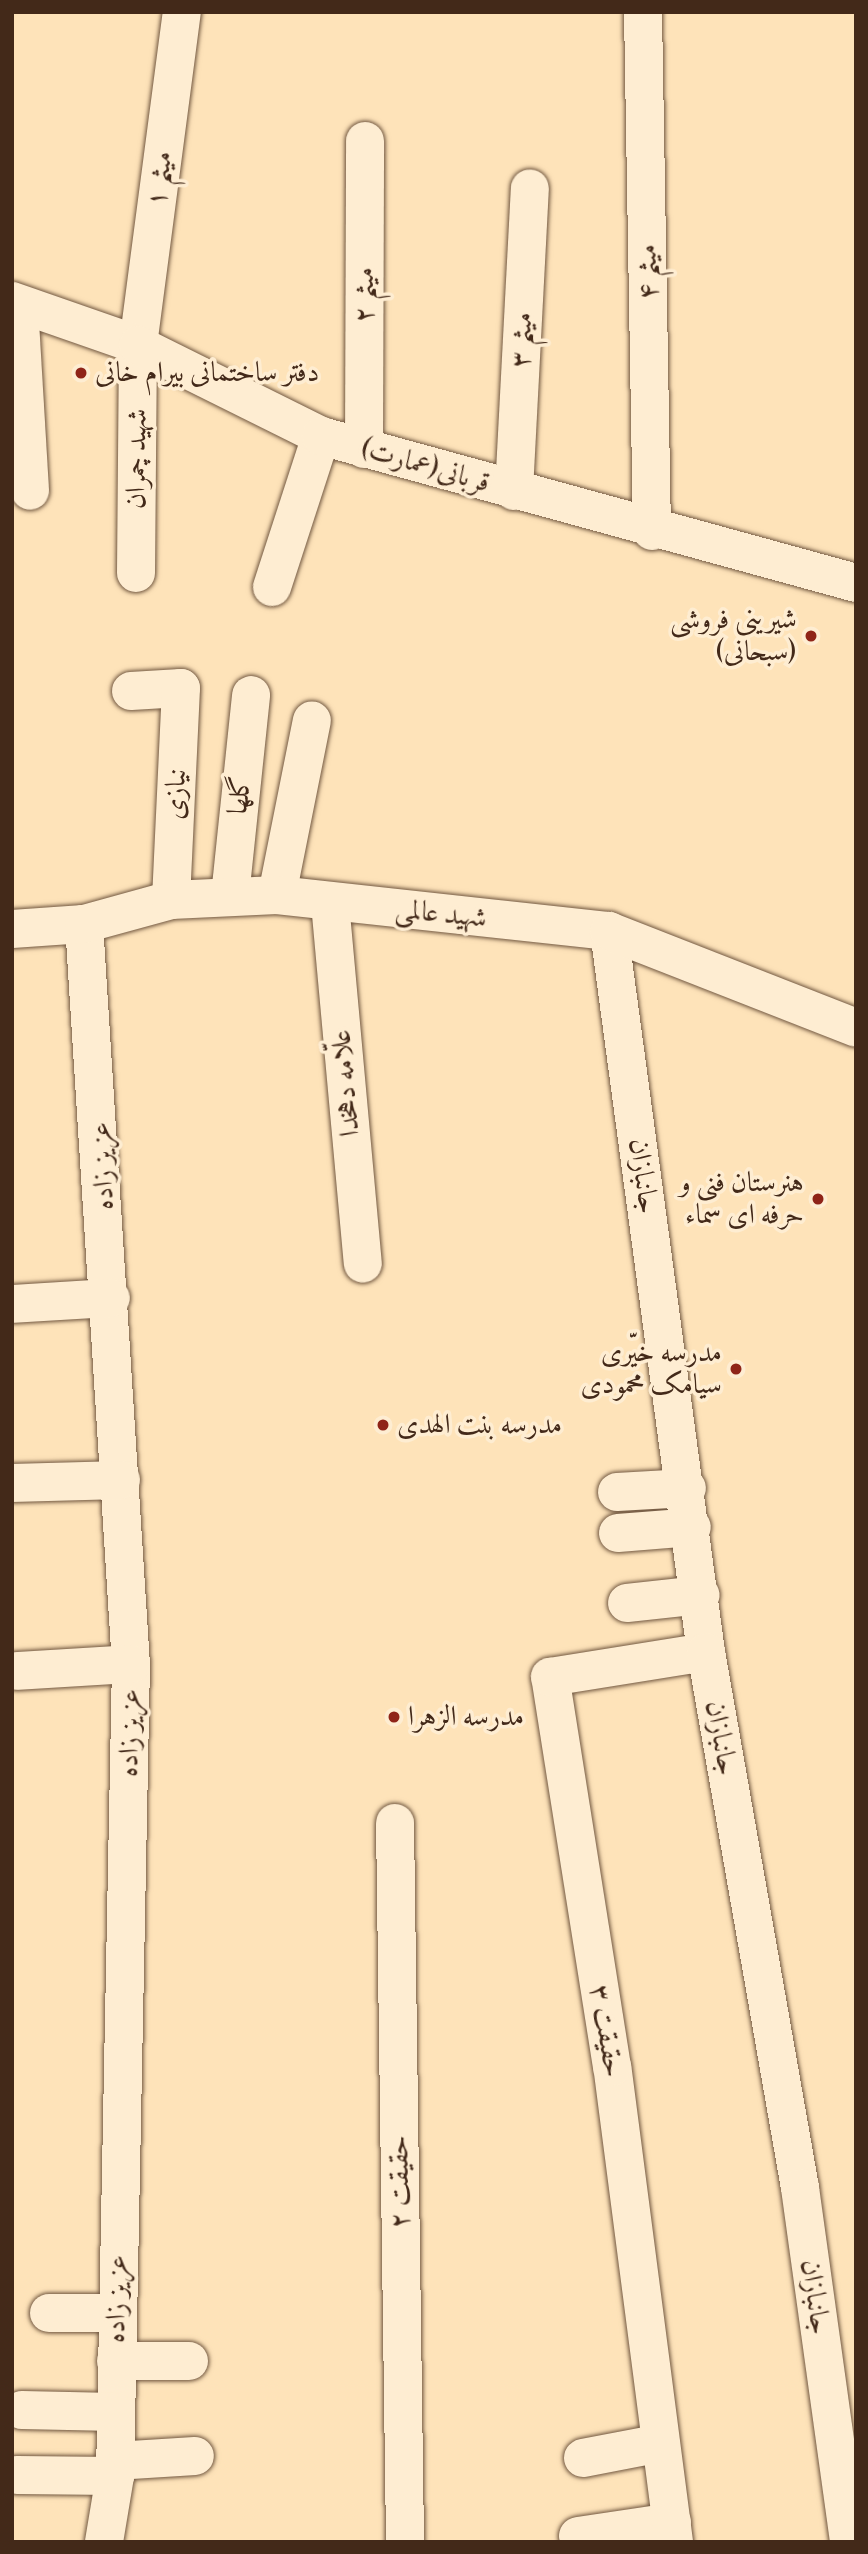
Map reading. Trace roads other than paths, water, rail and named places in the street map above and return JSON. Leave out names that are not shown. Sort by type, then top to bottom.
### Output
[{"type":"street","name":"میثم ۱","points":[[138,345],[182,12]]},
{"type":"street","name":"میثم ۴","points":[[643,12],[652,531]]},
{"type":"street","name":"میثم ۲","points":[[364,449],[365,141]]},
{"type":"street","name":"میثم ۳","points":[[514,491],[530,188]]},
{"type":"street","name":"(عمارت)قربانی","points":[[16,303],[138,345],[321,436],[652,531],[856,583]]},
{"type":"street","points":[[16,303],[30,491]]},
{"type":"street","name":"شهید چمران","points":[[136,573],[138,345]]},
{"type":"street","points":[[272,587],[321,436]]},
{"type":"street","name":"نیازی","points":[[131,691],[181,688],[171,900]]},
{"type":"street","name":"گلها","points":[[230,896],[251,695]]},
{"type":"street","points":[[277,895],[312,720]]},
{"type":"street","name":"شهید عالمی","points":[[12,929],[85,924],[171,900],[277,895],[609,931],[856,1028]]},
{"type":"street","name":"علّامه دهخدا","points":[[330,902],[362,1263]]},
{"type":"street","name":"عزیز زاده","points":[[85,924],[111,1298],[131,1664],[115,2468],[104,2542]]},
{"type":"street","name":"جانبازان","points":[[609,931],[687,1488],[706,1652],[800,2188],[849,2542]]},
{"type":"street","points":[[12,1304],[111,1298]]},
{"type":"street","points":[[12,1483],[121,1480]]},
{"type":"street","points":[[617,1492],[687,1488]]},
{"type":"street","points":[[618,1533],[692,1527]]},
{"type":"street","points":[[627,1603],[701,1595]]},
{"type":"street","name":"حقیقت ۳","points":[[673,2532],[612,2067],[550,1677],[706,1652]]},
{"type":"street","points":[[17,1671],[131,1664]]},
{"type":"street","name":"حقیقت ۲","points":[[395,1823],[405,2542]]},
{"type":"street","points":[[50,2313],[117,2313]]},
{"type":"street","points":[[116,2361],[189,2361]]},
{"type":"street","points":[[22,2410],[115,2412]]},
{"type":"street","points":[[583,2458],[661,2442]]},
{"type":"street","points":[[17,2474],[115,2468],[195,2456]]},
{"type":"street","points":[[578,2536],[673,2532]]},
{"type":"place","name":"دفتر ساختمانی بیرام خانی","points":[[81,373]]},
{"type":"place","name":"شیرینی فروشی (سبحانی)","points":[[811,636]]},
{"type":"place","name":"هنرستان فنی و حرفه ای سماء","points":[[818,1199]]},
{"type":"place","name":"مدرسه خیّری سیامک محمودی","points":[[736,1369]]},
{"type":"place","name":"مدرسه بنت الهدی","points":[[383,1425]]},
{"type":"place","name":"مدرسه الزهرا","points":[[394,1717]]}]
